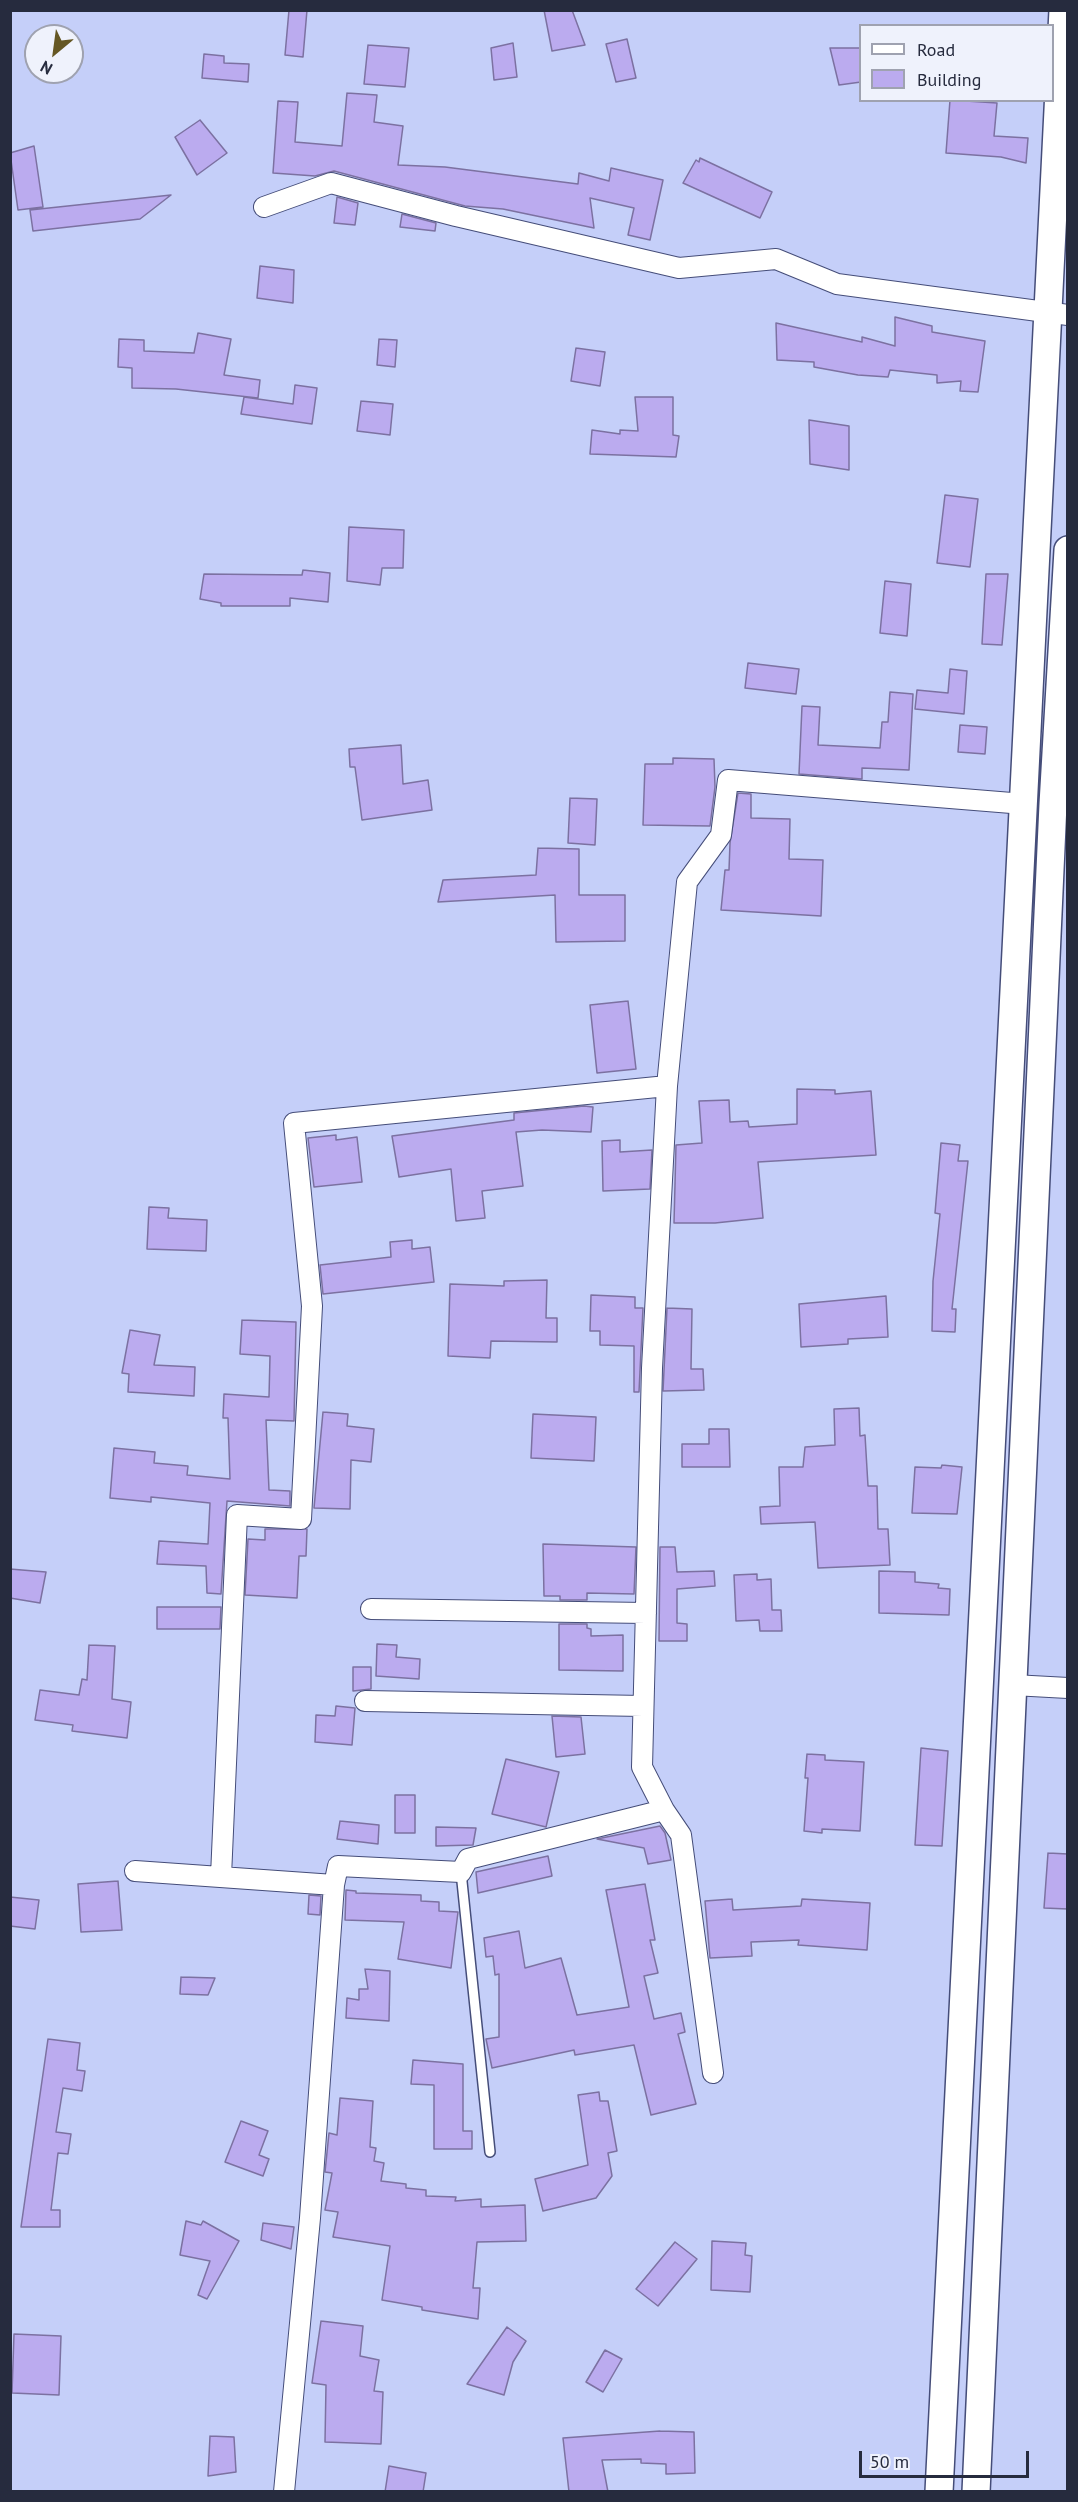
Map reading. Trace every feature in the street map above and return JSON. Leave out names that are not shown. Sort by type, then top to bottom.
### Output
[{"type":"main road","points":[[939,2492],[1024,804],[1058,313],[1063,10]]},
{"type":"main road","points":[[976,2492],[1052,816],[1068,550]]},
{"type":"street","points":[[264,207],[331,183],[456,216],[679,268],[776,259],[837,284],[1058,313]]},
{"type":"street","points":[[713,2073],[681,1835],[664,1810],[642,1767],[652,1368],[667,1086],[687,882],[721,836],[728,780],[1024,804]]},
{"type":"street","points":[[221,1876],[237,1515],[301,1519],[312,1306],[294,1123],[667,1086]]},
{"type":"street","points":[[371,1609],[646,1613]]},
{"type":"street","points":[[1013,1685],[1068,1688]]},
{"type":"street","points":[[364,1701],[643,1706]]},
{"type":"street","points":[[284,2492],[310,2218],[334,1885],[338,1866],[461,1872],[468,1858],[664,1810]]},
{"type":"street","points":[[135,1871],[334,1885]]},
{"type":"lane","points":[[461,1872],[490,2152]]},
{"type":"building","points":[[289,10],[307,10],[303,57],[285,55]]},
{"type":"building","points":[[544,10],[572,10],[585,45],[552,51]]},
{"type":"building","points":[[627,39],[636,78],[616,82],[606,44]]},
{"type":"building","points":[[513,43],[517,77],[494,80],[491,48]]},
{"type":"building","points":[[368,45],[409,48],[405,87],[364,84]]},
{"type":"building","points":[[830,48],[859,48],[859,82],[839,85]]},
{"type":"building","points":[[204,54],[224,56],[224,63],[249,64],[248,82],[202,78]]},
{"type":"building","points":[[347,93],[377,95],[374,122],[403,126],[398,165],[445,167],[578,184],[579,173],[609,181],[611,168],[663,180],[650,240],[628,235],[634,208],[590,198],[594,228],[503,209],[465,206],[334,171],[315,176],[273,173],[278,101],[298,102],[295,142],[342,146]]},
{"type":"building","points":[[950,102],[997,103],[994,136],[1028,138],[1026,163],[1001,157],[946,153]]},
{"type":"building","points":[[200,120],[227,153],[197,175],[175,137]]},
{"type":"building","points":[[34,146],[43,207],[18,210],[10,153]]},
{"type":"building","points":[[700,158],[772,192],[760,218],[683,183],[696,160],[699,162]]},
{"type":"building","points":[[171,195],[140,219],[33,231],[30,210]]},
{"type":"building","points":[[337,197],[358,203],[355,225],[334,223]]},
{"type":"building","points":[[402,214],[436,223],[435,231],[400,227]]},
{"type":"building","points":[[260,266],[294,270],[293,303],[257,298]]},
{"type":"building","points":[[895,317],[932,326],[932,332],[985,341],[978,392],[960,391],[961,381],[937,383],[937,375],[890,370],[888,377],[858,375],[814,367],[814,362],[777,360],[776,323],[862,342],[862,337],[895,346]]},
{"type":"building","points":[[198,333],[231,339],[224,375],[260,380],[258,398],[176,389],[132,388],[132,368],[118,367],[119,339],[144,340],[144,351],[194,353]]},
{"type":"building","points":[[379,339],[397,340],[395,367],[377,365]]},
{"type":"building","points":[[576,348],[605,352],[600,386],[571,381]]},
{"type":"building","points":[[295,385],[317,388],[312,424],[241,414],[244,397],[293,404]]},
{"type":"building","points":[[635,397],[673,397],[673,435],[679,436],[676,457],[590,454],[592,430],[620,434],[620,430],[638,431]]},
{"type":"building","points":[[361,401],[393,404],[390,435],[357,431]]},
{"type":"building","points":[[809,420],[849,426],[849,470],[810,464]]},
{"type":"building","points":[[945,495],[978,499],[970,567],[937,563]]},
{"type":"building","points":[[349,527],[404,530],[403,568],[382,568],[380,585],[347,581]]},
{"type":"building","points":[[303,570],[330,573],[328,602],[290,598],[290,606],[221,606],[221,603],[200,599],[204,574],[302,575]]},
{"type":"building","points":[[986,574],[1008,574],[1002,645],[982,644]]},
{"type":"building","points":[[885,581],[911,584],[907,636],[880,633]]},
{"type":"building","points":[[748,663],[799,669],[796,694],[745,688]]},
{"type":"building","points":[[950,669],[967,671],[964,714],[915,709],[917,690],[948,693]]},
{"type":"building","points":[[890,692],[913,694],[909,770],[862,768],[862,779],[799,774],[802,706],[820,707],[818,745],[880,748],[882,722],[888,722]]},
{"type":"building","points":[[960,725],[987,727],[985,754],[958,752]]},
{"type":"building","points":[[401,745],[403,784],[428,780],[432,810],[362,820],[355,767],[350,767],[349,749]]},
{"type":"building","points":[[673,758],[714,759],[715,787],[710,826],[643,825],[645,764],[673,764]]},
{"type":"building","points":[[738,793],[751,794],[751,818],[790,819],[789,859],[823,860],[821,916],[721,910],[725,870],[729,870],[730,843]]},
{"type":"building","points":[[570,798],[597,799],[595,845],[568,843]]},
{"type":"building","points":[[538,848],[579,849],[579,895],[625,895],[625,941],[556,942],[555,895],[438,902],[443,880],[536,875]]},
{"type":"building","points":[[628,1001],[636,1069],[597,1073],[590,1005]]},
{"type":"building","points":[[797,1089],[835,1090],[835,1094],[871,1091],[876,1155],[758,1162],[763,1218],[715,1223],[674,1223],[676,1145],[702,1143],[699,1101],[729,1100],[730,1122],[748,1121],[749,1127],[797,1124]]},
{"type":"building","points":[[593,1107],[591,1132],[542,1130],[516,1132],[523,1186],[482,1191],[485,1218],[456,1221],[451,1169],[399,1177],[392,1136],[514,1120],[514,1113]]},
{"type":"building","points":[[336,1135],[336,1140],[357,1137],[362,1182],[314,1187],[308,1138]]},
{"type":"building","points":[[620,1140],[620,1152],[652,1150],[650,1189],[603,1191],[602,1141]]},
{"type":"building","points":[[941,1143],[960,1145],[958,1161],[968,1161],[952,1309],[956,1309],[955,1332],[932,1331],[933,1281],[940,1214],[935,1213]]},
{"type":"building","points":[[149,1207],[169,1208],[168,1218],[207,1220],[206,1251],[147,1249]]},
{"type":"building","points":[[412,1240],[412,1249],[430,1247],[434,1282],[323,1294],[320,1265],[391,1257],[390,1242]]},
{"type":"building","points":[[547,1280],[546,1318],[557,1318],[557,1342],[491,1341],[490,1358],[448,1356],[450,1284],[504,1286],[504,1281]]},
{"type":"building","points":[[591,1295],[635,1297],[635,1308],[643,1308],[639,1392],[634,1392],[634,1346],[600,1345],[600,1331],[590,1331]]},
{"type":"building","points":[[886,1296],[888,1337],[848,1339],[848,1344],[801,1347],[799,1304]]},
{"type":"building","points":[[667,1308],[692,1309],[691,1369],[703,1369],[704,1390],[663,1391]]},
{"type":"building","points":[[242,1320],[296,1322],[294,1421],[266,1420],[269,1490],[290,1491],[290,1506],[227,1501],[221,1594],[207,1593],[206,1566],[157,1564],[159,1541],[208,1544],[210,1503],[151,1497],[151,1502],[110,1498],[114,1448],[155,1452],[154,1463],[188,1466],[187,1475],[230,1479],[228,1418],[223,1418],[224,1394],[269,1397],[270,1356],[240,1354]]},
{"type":"building","points":[[130,1330],[160,1335],[154,1365],[195,1367],[194,1396],[128,1392],[129,1374],[122,1373]]},
{"type":"building","points":[[859,1408],[860,1436],[865,1435],[868,1486],[877,1486],[878,1529],[888,1529],[890,1565],[818,1568],[815,1522],[761,1524],[760,1507],[780,1506],[779,1467],[803,1467],[805,1447],[835,1445],[834,1409]]},
{"type":"building","points":[[323,1412],[348,1414],[347,1426],[374,1429],[371,1462],[351,1460],[350,1509],[314,1508]]},
{"type":"building","points":[[533,1414],[596,1417],[594,1461],[531,1458]]},
{"type":"building","points":[[709,1429],[729,1429],[730,1467],[682,1467],[682,1444],[709,1444]]},
{"type":"building","points":[[942,1465],[962,1467],[957,1514],[912,1513],[915,1467],[941,1468]]},
{"type":"building","points":[[265,1529],[307,1529],[306,1556],[299,1556],[297,1598],[245,1595],[248,1539],[265,1540]]},
{"type":"building","points":[[543,1544],[636,1547],[634,1594],[587,1593],[587,1600],[560,1600],[560,1596],[544,1596]]},
{"type":"building","points":[[660,1547],[675,1547],[677,1572],[714,1571],[715,1586],[677,1589],[677,1623],[687,1624],[687,1641],[659,1641]]},
{"type":"building","points":[[10,1569],[46,1572],[40,1603],[10,1598]]},
{"type":"building","points":[[879,1571],[915,1572],[915,1582],[939,1584],[938,1588],[950,1589],[949,1615],[879,1613]]},
{"type":"building","points":[[757,1574],[757,1580],[771,1579],[772,1610],[781,1610],[782,1631],[760,1631],[759,1620],[736,1621],[734,1575]]},
{"type":"building","points":[[157,1607],[221,1607],[220,1629],[157,1629]]},
{"type":"building","points":[[559,1624],[587,1624],[587,1628],[591,1629],[591,1636],[623,1635],[623,1671],[559,1670]]},
{"type":"building","points":[[377,1644],[397,1645],[396,1657],[420,1659],[419,1679],[376,1676]]},
{"type":"building","points":[[89,1645],[115,1646],[112,1699],[131,1702],[127,1738],[72,1731],[73,1725],[35,1720],[40,1690],[79,1695],[82,1679],[87,1680]]},
{"type":"building","points":[[353,1667],[371,1667],[371,1689],[353,1691]]},
{"type":"building","points":[[336,1706],[355,1708],[352,1745],[315,1742],[316,1715],[335,1716]]},
{"type":"building","points":[[552,1716],[581,1717],[585,1754],[556,1757]]},
{"type":"building","points":[[921,1748],[948,1751],[942,1846],[915,1845]]},
{"type":"building","points":[[807,1754],[825,1755],[825,1760],[864,1762],[860,1831],[822,1829],[822,1833],[804,1831],[808,1778],[805,1778]]},
{"type":"building","points":[[506,1759],[559,1772],[546,1827],[492,1814]]},
{"type":"building","points":[[395,1795],[415,1795],[415,1833],[395,1833]]},
{"type":"building","points":[[340,1821],[379,1825],[378,1844],[337,1839]]},
{"type":"building","points":[[660,1826],[665,1833],[671,1860],[648,1864],[644,1848],[597,1839]]},
{"type":"building","points":[[436,1827],[476,1828],[473,1845],[436,1846]]},
{"type":"building","points":[[1048,1853],[1068,1854],[1068,1909],[1044,1908]]},
{"type":"building","points":[[548,1856],[552,1876],[478,1893],[476,1872]]},
{"type":"building","points":[[118,1881],[122,1930],[81,1932],[78,1884]]},
{"type":"building","points":[[645,1884],[655,1940],[650,1940],[658,1973],[644,1976],[654,2019],[681,2013],[685,2032],[678,2034],[696,2104],[651,2115],[634,2045],[575,2055],[574,2050],[492,2068],[486,2039],[499,2037],[499,1974],[495,1975],[493,1956],[486,1957],[484,1938],[519,1931],[525,1968],[561,1958],[577,2015],[629,2007],[606,1890]]},
{"type":"building","points":[[346,1890],[356,1891],[356,1893],[421,1895],[421,1901],[439,1902],[439,1911],[458,1912],[451,1968],[398,1959],[404,1922],[345,1920]]},
{"type":"building","points":[[309,1895],[321,1896],[320,1915],[308,1914]]},
{"type":"building","points":[[10,1897],[39,1900],[35,1929],[10,1926]]},
{"type":"building","points":[[732,1899],[733,1910],[801,1906],[802,1899],[870,1903],[867,1950],[798,1945],[799,1940],[751,1942],[752,1956],[710,1958],[705,1901]]},
{"type":"building","points":[[365,1969],[390,1971],[389,2021],[346,2018],[347,1998],[359,2000],[359,1989],[368,1989]]},
{"type":"building","points":[[181,1977],[215,1978],[208,1995],[180,1994]]},
{"type":"building","points":[[48,2039],[80,2043],[77,2070],[85,2071],[82,2091],[63,2088],[56,2132],[71,2134],[68,2154],[58,2153],[51,2210],[60,2210],[60,2227],[21,2227]]},
{"type":"building","points":[[413,2060],[463,2064],[463,2131],[472,2131],[472,2149],[434,2149],[434,2085],[411,2084]]},
{"type":"building","points":[[599,2092],[600,2101],[608,2101],[617,2151],[608,2153],[612,2176],[596,2198],[543,2211],[535,2179],[588,2165],[578,2095]]},
{"type":"building","points":[[340,2098],[373,2101],[370,2147],[376,2148],[374,2161],[384,2163],[381,2181],[406,2184],[406,2188],[426,2190],[426,2196],[456,2197],[455,2201],[481,2199],[481,2207],[525,2205],[526,2241],[477,2242],[473,2288],[480,2288],[478,2319],[422,2310],[422,2307],[382,2300],[390,2246],[333,2237],[338,2212],[325,2210],[332,2173],[325,2172],[329,2133],[337,2135]]},
{"type":"building","points":[[241,2121],[268,2131],[259,2155],[269,2159],[263,2176],[225,2162]]},
{"type":"building","points":[[186,2221],[201,2225],[203,2221],[239,2241],[207,2299],[198,2295],[210,2261],[180,2255]]},
{"type":"building","points":[[263,2223],[294,2227],[291,2249],[261,2240]]},
{"type":"building","points":[[712,2241],[746,2243],[745,2255],[752,2256],[750,2292],[711,2290]]},
{"type":"building","points":[[675,2242],[697,2259],[658,2306],[636,2289]]},
{"type":"building","points":[[321,2321],[363,2326],[360,2356],[379,2360],[374,2391],[383,2392],[381,2444],[325,2442],[326,2385],[312,2383]]},
{"type":"building","points":[[507,2327],[526,2341],[513,2362],[504,2395],[467,2384]]},
{"type":"building","points":[[14,2334],[61,2336],[59,2395],[12,2393]]},
{"type":"building","points":[[605,2350],[622,2359],[603,2392],[586,2382]]},
{"type":"building","points":[[660,2431],[694,2432],[695,2473],[666,2474],[666,2464],[641,2463],[641,2459],[602,2460],[608,2492],[569,2492],[563,2438]]},
{"type":"building","points":[[210,2436],[234,2437],[236,2472],[208,2476]]},
{"type":"building","points":[[389,2466],[426,2473],[423,2492],[385,2492]]}]
